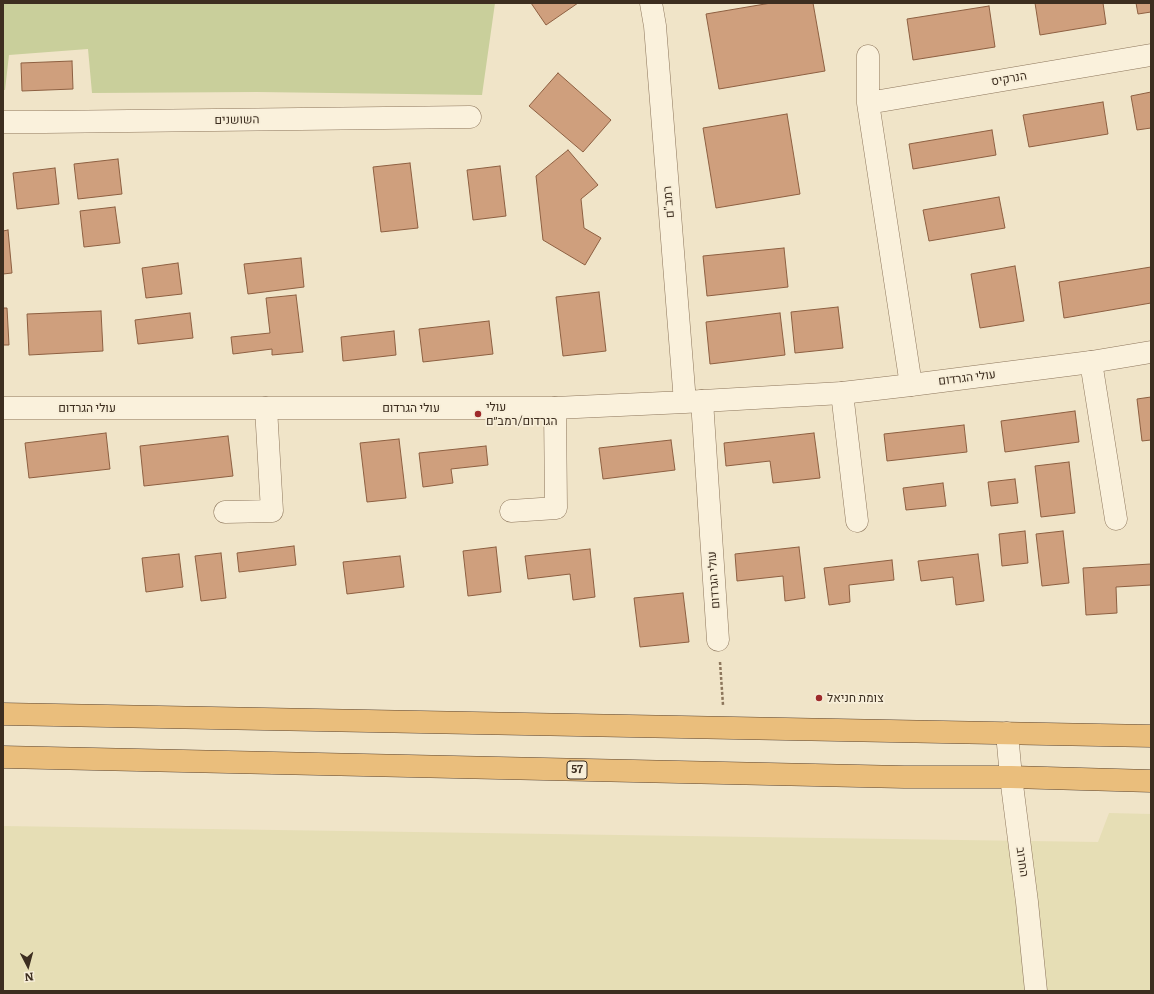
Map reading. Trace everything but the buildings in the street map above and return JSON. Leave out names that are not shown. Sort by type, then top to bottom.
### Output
[{"type":"highway","points":[[3,714],[1151,736]]},
{"type":"highway","name":"57","points":[[3,757],[888,777],[1011,777],[1151,781]]},
{"type":"street","name":"רמב\"ם","points":[[651,3],[656,34],[694,402]]},
{"type":"street","name":"הנרקיס","points":[[868,103],[1151,55]]},
{"type":"street","points":[[868,56],[868,103],[911,386]]},
{"type":"street","name":"השושנים","points":[[3,122],[470,117]]},
{"type":"street","name":"עולי הגרדום","points":[[3,408],[555,408],[694,402],[842,393],[911,386],[1091,362],[1151,352]]},
{"type":"street","points":[[1091,362],[1116,519]]},
{"type":"street","points":[[842,393],[857,521]]},
{"type":"street","name":"עולי הגרדום","points":[[694,402],[718,640]]},
{"type":"street","points":[[225,512],[272,511],[266,408]]},
{"type":"street","points":[[511,511],[556,508],[555,408]]},
{"type":"street","name":"החרוב","points":[[1007,733],[1011,777],[1028,902],[1036,991]]},
{"type":"path","points":[[718,640],[723,707]]},
{"type":"shaded area","points":[[1109,813],[1151,814],[1151,991],[3,991],[3,826],[1098,842]]},
{"type":"green space","points":[[3,3],[495,3],[482,95],[257,92],[92,93],[88,49],[9,55],[5,90],[3,90]]},
{"type":"place","name":"עולי הגרדום/רמב״ם","points":[[478,414]]},
{"type":"place","name":"צומת חניאל","points":[[819,698]]}]
